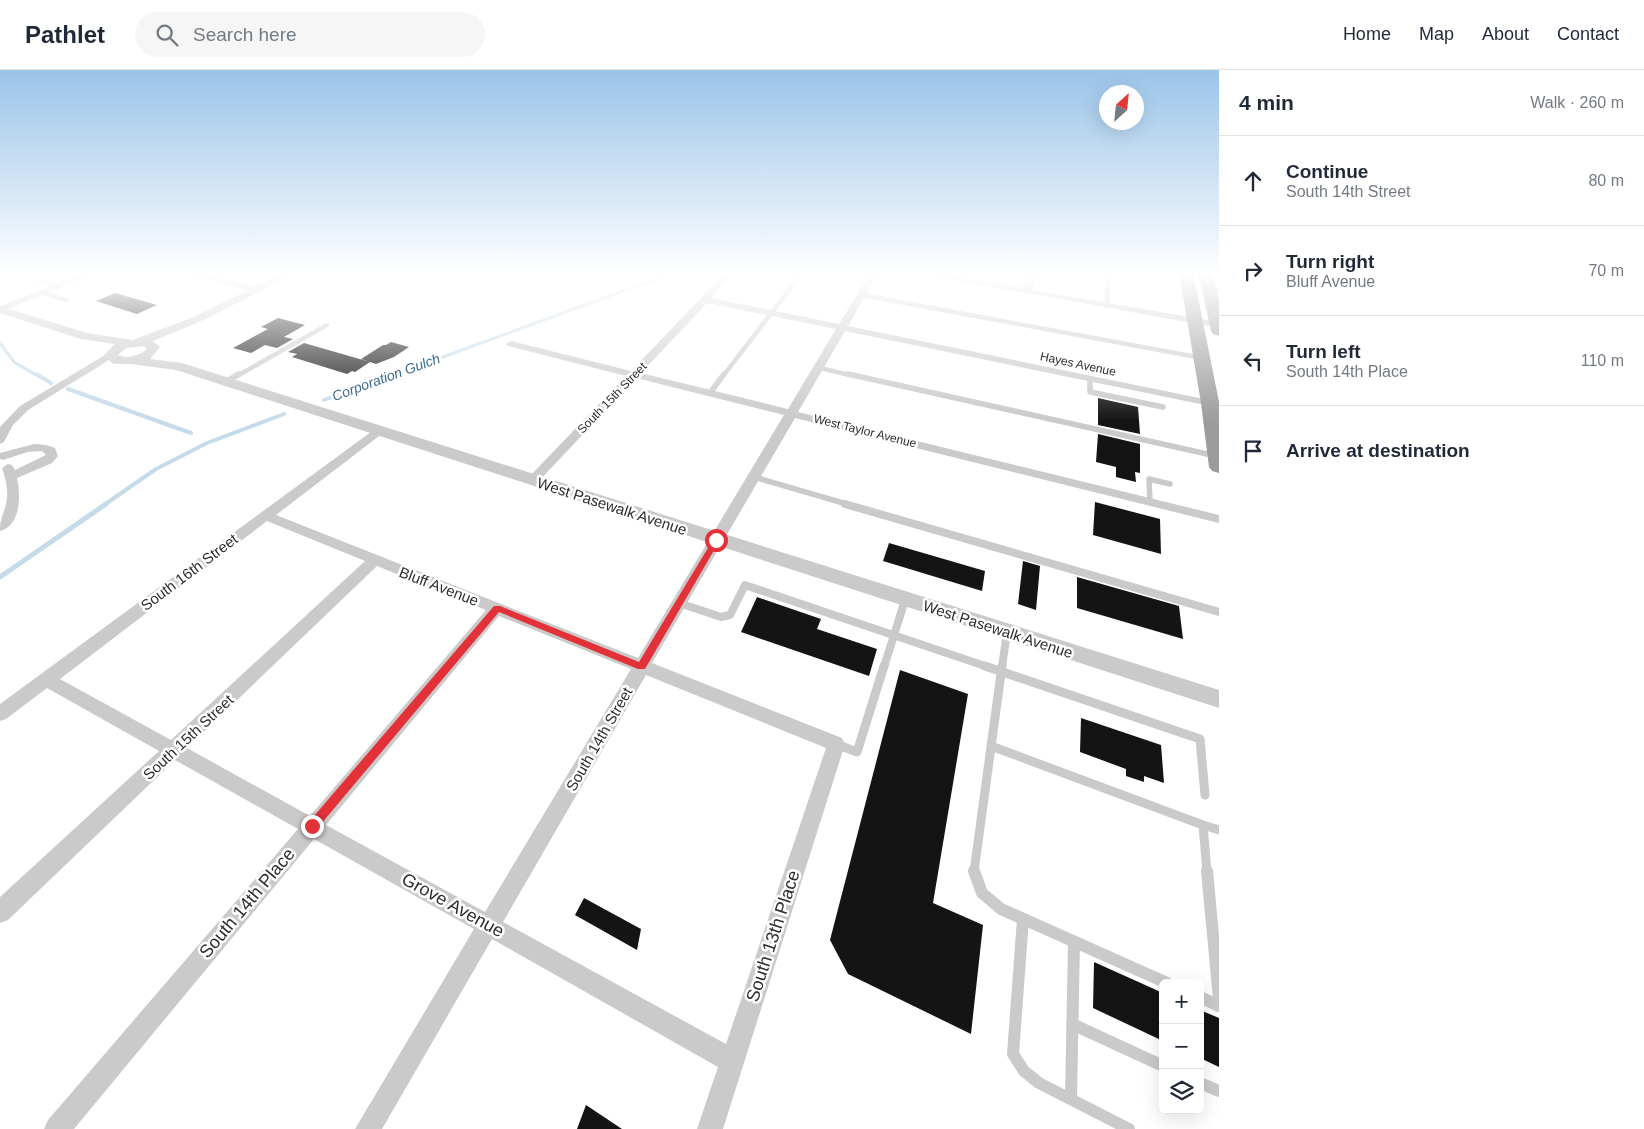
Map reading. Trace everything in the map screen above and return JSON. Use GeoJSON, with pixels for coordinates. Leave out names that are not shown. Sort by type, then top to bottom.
{"type":"FeatureCollection","features":[{"type":"Feature","properties":{"kind":"highway"},"geometry":{"type":"LineString","coordinates":[[1195,321],[1210,403],[1218,462]]}},
{"type":"Feature","properties":{"kind":"street"},"geometry":{"type":"LineString","coordinates":[[39,321],[85,336],[135,342]]}},
{"type":"Feature","properties":{"kind":"street"},"geometry":{"type":"LineString","coordinates":[[0,440],[4,427],[12,418],[40,396],[110,353],[191,321]]}},
{"type":"Feature","properties":{"kind":"street"},"geometry":{"type":"LineString","coordinates":[[59,386],[148,354],[193,321]]}},
{"type":"Feature","properties":{"kind":"street","name":"South 15th Street"},"geometry":{"type":"LineString","coordinates":[[533,480],[685,321]]}},
{"type":"Feature","properties":{"kind":"street","name":"Hayes Avenue"},"geometry":{"type":"LineString","coordinates":[[810,321],[1210,403]]}},
{"type":"Feature","properties":{"kind":"street","name":"South 14th Street"},"geometry":{"type":"LineString","coordinates":[[368,1129],[847,321]]}},
{"type":"Feature","properties":{"kind":"street"},"geometry":{"type":"LineString","coordinates":[[1197,321],[1218,327]]}},
{"type":"Feature","properties":{"kind":"street"},"geometry":{"type":"LineString","coordinates":[[85,336],[110,353]]}},
{"type":"Feature","properties":{"kind":"street","name":"West Pasewalk Avenue"},"geometry":{"type":"LineString","coordinates":[[135,342],[150,343],[154,349],[178,366]]}},
{"type":"Feature","properties":{"kind":"street","name":"West Taylor Avenue"},"geometry":{"type":"LineString","coordinates":[[511,344],[1219,519]]}},
{"type":"Feature","properties":{"kind":"street","name":"West Pasewalk Avenue"},"geometry":{"type":"LineString","coordinates":[[110,353],[116,360],[178,366],[227,381],[716,540],[1219,699]]}},
{"type":"Feature","properties":{"kind":"street","name":"South 16th Street"},"geometry":{"type":"LineString","coordinates":[[0,714],[379,431]]}},
{"type":"Feature","properties":{"kind":"street"},"geometry":{"type":"LineString","coordinates":[[0,527],[11,510],[15,494],[11,476],[1,452],[39,447],[47,448],[51,451],[52,456],[48,460],[11,476]]}},
{"type":"Feature","properties":{"kind":"street","name":"Bluff Avenue"},"geometry":{"type":"LineString","coordinates":[[264,515],[836,744]]}},
{"type":"Feature","properties":{"kind":"street","name":"South 15th Street"},"geometry":{"type":"LineString","coordinates":[[0,912],[374,560]]}},
{"type":"Feature","properties":{"kind":"street","name":"South 14th Place"},"geometry":{"type":"LineString","coordinates":[[57,1129],[497,608]]}},
{"type":"Feature","properties":{"kind":"street","name":"Grove Avenue"},"geometry":{"type":"LineString","coordinates":[[46,679],[732,1061]]}},
{"type":"Feature","properties":{"kind":"street","name":"South 13th Place"},"geometry":{"type":"LineString","coordinates":[[710,1129],[836,744]]}},
{"type":"Feature","properties":{"kind":"lane"},"geometry":{"type":"LineString","coordinates":[[710,393],[766,321]]}},
{"type":"Feature","properties":{"kind":"lane"},"geometry":{"type":"LineString","coordinates":[[1008,321],[1202,358]]}},
{"type":"Feature","properties":{"kind":"lane"},"geometry":{"type":"LineString","coordinates":[[227,381],[327,325]]}},
{"type":"Feature","properties":{"kind":"lane"},"geometry":{"type":"LineString","coordinates":[[820,368],[1218,462]]}},
{"type":"Feature","properties":{"kind":"lane"},"geometry":{"type":"LineString","coordinates":[[1090,379],[1090,392],[1163,407]]}},
{"type":"Feature","properties":{"kind":"lane"},"geometry":{"type":"LineString","coordinates":[[1150,391],[1152,405]]}},
{"type":"Feature","properties":{"kind":"lane"},"geometry":{"type":"LineString","coordinates":[[754,477],[1219,612]]}},
{"type":"Feature","properties":{"kind":"lane"},"geometry":{"type":"LineString","coordinates":[[1150,502],[1149,479],[1170,484]]}},
{"type":"Feature","properties":{"kind":"lane"},"geometry":{"type":"LineString","coordinates":[[679,603],[721,617],[730,615],[745,585],[1200,739],[1205,794]]}},
{"type":"Feature","properties":{"kind":"lane"},"geometry":{"type":"LineString","coordinates":[[836,744],[857,752],[905,600]]}},
{"type":"Feature","properties":{"kind":"lane"},"geometry":{"type":"LineString","coordinates":[[1007,632],[974,872],[982,893],[1001,909],[1159,979]]}},
{"type":"Feature","properties":{"kind":"lane"},"geometry":{"type":"LineString","coordinates":[[991,746],[1219,830]]}},
{"type":"Feature","properties":{"kind":"lane"},"geometry":{"type":"LineString","coordinates":[[1203,824],[1219,999]]}},
{"type":"Feature","properties":{"kind":"lane"},"geometry":{"type":"LineString","coordinates":[[1023,919],[1013,1054],[1024,1071],[1039,1083],[1128,1129]]}},
{"type":"Feature","properties":{"kind":"lane"},"geometry":{"type":"LineString","coordinates":[[1071,1100],[1074,942]]}},
{"type":"Feature","properties":{"kind":"lane"},"geometry":{"type":"LineString","coordinates":[[1204,999],[1219,1006]]}},
{"type":"Feature","properties":{"kind":"lane"},"geometry":{"type":"LineString","coordinates":[[1072,1024],[1159,1064]]}},
{"type":"Feature","properties":{"kind":"lane"},"geometry":{"type":"LineString","coordinates":[[1204,1085],[1219,1091]]}},
{"type":"Feature","properties":{"kind":"building"},"geometry":{"type":"Polygon","coordinates":[[[272,321],[291,321],[305,325],[284,337],[293,339],[277,348],[265,345],[251,353],[233,348],[268,329],[261,327],[272,321]]]}},
{"type":"Feature","properties":{"kind":"building"},"geometry":{"type":"Polygon","coordinates":[[[391,342],[409,347],[394,357],[376,364],[361,359],[383,345],[391,342]]]}},
{"type":"Feature","properties":{"kind":"building"},"geometry":{"type":"Polygon","coordinates":[[[304,343],[370,362],[355,372],[352,371],[347,374],[292,357],[297,354],[288,352],[304,343]]]}},
{"type":"Feature","properties":{"kind":"building"},"geometry":{"type":"Polygon","coordinates":[[[1098,398],[1138,407],[1140,434],[1098,425],[1098,398]]]}},
{"type":"Feature","properties":{"kind":"building"},"geometry":{"type":"Polygon","coordinates":[[[1098,434],[1140,444],[1140,473],[1135,472],[1136,482],[1116,477],[1116,467],[1096,462],[1098,434]]]}},
{"type":"Feature","properties":{"kind":"building"},"geometry":{"type":"Polygon","coordinates":[[[1095,502],[1160,519],[1161,554],[1093,535],[1095,502]]]}},
{"type":"Feature","properties":{"kind":"building"},"geometry":{"type":"Polygon","coordinates":[[[889,543],[985,571],[982,591],[883,561],[889,543]]]}},
{"type":"Feature","properties":{"kind":"building"},"geometry":{"type":"Polygon","coordinates":[[[1023,561],[1040,566],[1036,610],[1018,604],[1023,561]]]}},
{"type":"Feature","properties":{"kind":"building"},"geometry":{"type":"Polygon","coordinates":[[[1077,577],[1179,606],[1183,639],[1077,608],[1077,577]]]}},
{"type":"Feature","properties":{"kind":"building"},"geometry":{"type":"Polygon","coordinates":[[[757,597],[821,619],[817,629],[877,649],[869,676],[741,632],[757,597]]]}},
{"type":"Feature","properties":{"kind":"building"},"geometry":{"type":"Polygon","coordinates":[[[900,670],[968,694],[933,903],[983,925],[971,1034],[848,974],[830,940],[900,670]]]}},
{"type":"Feature","properties":{"kind":"building"},"geometry":{"type":"Polygon","coordinates":[[[1081,718],[1161,745],[1164,783],[1144,776],[1144,782],[1126,776],[1126,769],[1080,752],[1081,718]]]}},
{"type":"Feature","properties":{"kind":"building"},"geometry":{"type":"Polygon","coordinates":[[[584,898],[641,929],[637,950],[575,915],[584,898]]]}},
{"type":"Feature","properties":{"kind":"building"},"geometry":{"type":"Polygon","coordinates":[[[1094,962],[1159,991],[1159,1039],[1093,1008],[1094,962]]]}},
{"type":"Feature","properties":{"kind":"building"},"geometry":{"type":"Polygon","coordinates":[[[1204,1012],[1219,1018],[1219,1067],[1204,1060],[1204,1012]]]}},
{"type":"Feature","properties":{"kind":"building"},"geometry":{"type":"Polygon","coordinates":[[[586,1105],[622,1129],[577,1129],[586,1105]]]}},
{"type":"Feature","properties":{"kind":"waterway","name":"Corporation Gulch"},"geometry":{"type":"LineString","coordinates":[[391,376],[540,321]]}},
{"type":"Feature","properties":{"kind":"waterway"},"geometry":{"type":"LineString","coordinates":[[0,343],[14,362],[38,376]]}},
{"type":"Feature","properties":{"kind":"waterway"},"geometry":{"type":"LineString","coordinates":[[36,374],[51,383]]}},
{"type":"Feature","properties":{"kind":"waterway","name":"Corporation Gulch"},"geometry":{"type":"LineString","coordinates":[[324,400],[394,374]]}},
{"type":"Feature","properties":{"kind":"waterway"},"geometry":{"type":"LineString","coordinates":[[68,389],[191,433]]}},
{"type":"Feature","properties":{"kind":"waterway","name":"Corporation Gulch"},"geometry":{"type":"LineString","coordinates":[[104,505],[156,469],[207,443],[284,414]]}},
{"type":"Feature","properties":{"kind":"waterway","name":"Corporation Gulch"},"geometry":{"type":"LineString","coordinates":[[0,577],[106,504]]}},
{"type":"Feature","properties":{"kind":"route"},"geometry":{"type":"LineString","coordinates":[[312,826],[497,608],[641,666],[716,540]]}}]}
